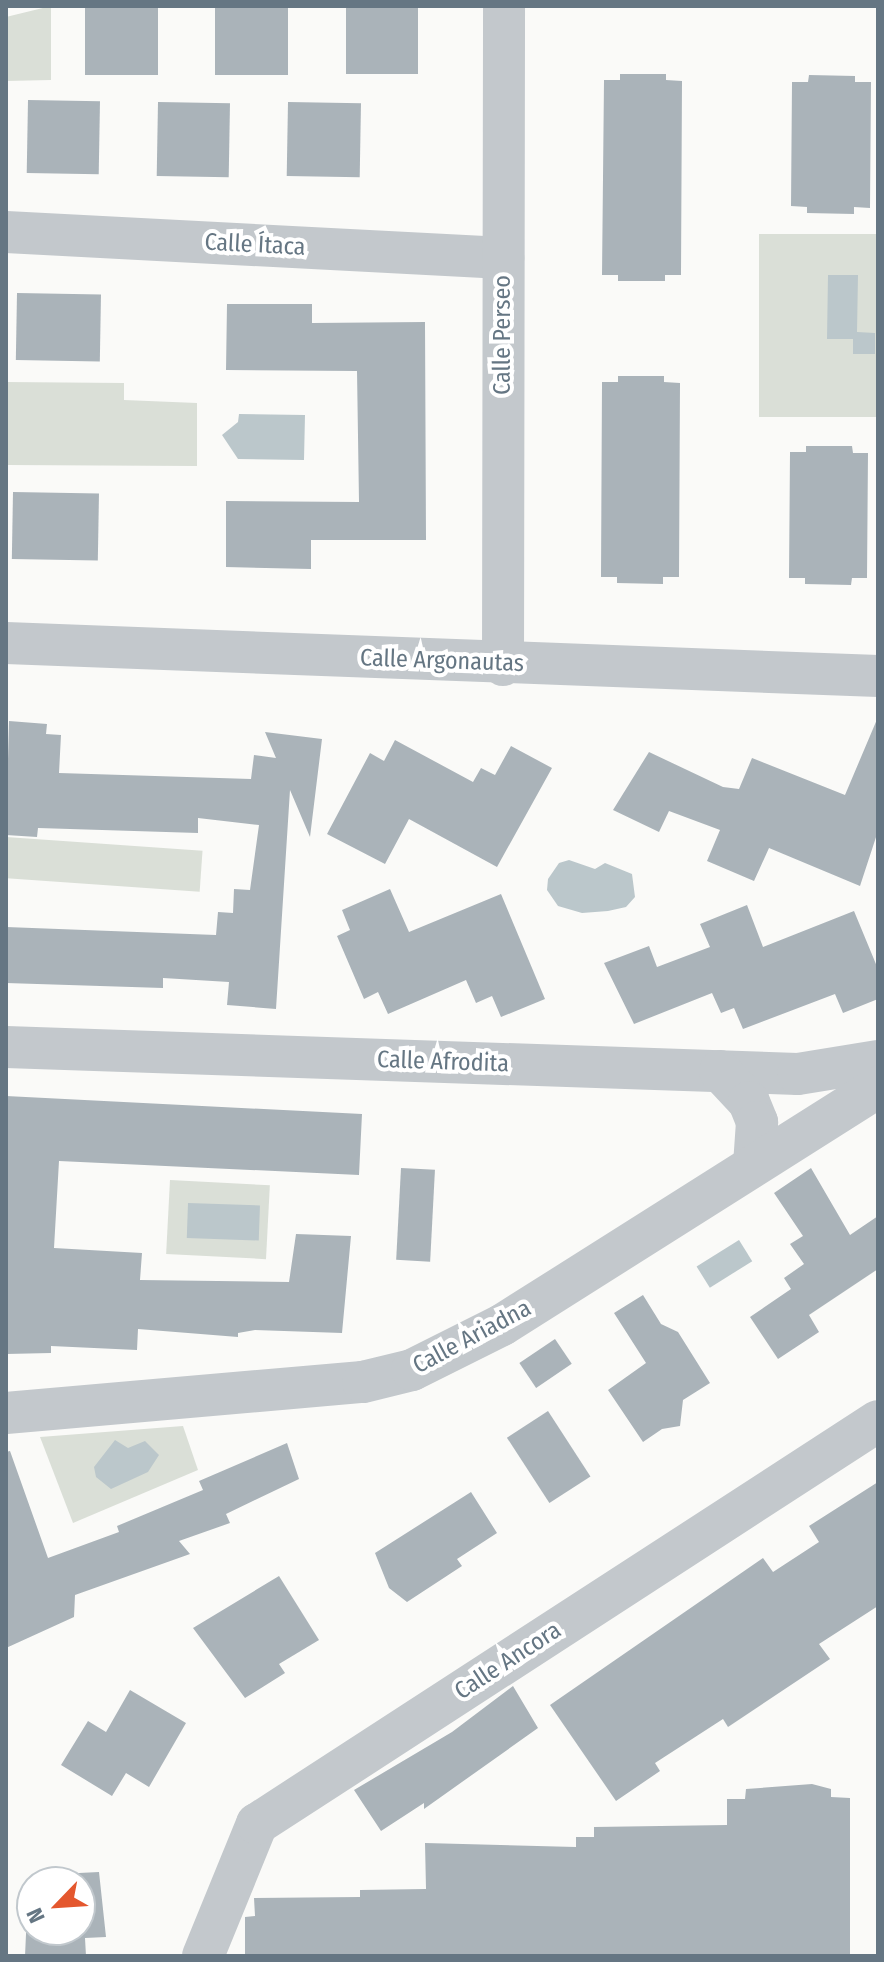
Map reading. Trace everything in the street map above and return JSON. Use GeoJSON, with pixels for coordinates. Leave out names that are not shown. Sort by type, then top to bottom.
{"type":"FeatureCollection","features":[{"type":"Feature","properties":{"kind":"street","name":"Calle Perseo"},"geometry":{"type":"LineString","coordinates":[[503,665],[504,6]]}},
{"type":"Feature","properties":{"kind":"street","name":"Calle Ítaca"},"geometry":{"type":"LineString","coordinates":[[6,232],[503,258]]}},
{"type":"Feature","properties":{"kind":"street","name":"Calle Argonautas"},"geometry":{"type":"LineString","coordinates":[[6,643],[503,665],[878,676]]}},
{"type":"Feature","properties":{"kind":"street","name":"Calle Afrodita"},"geometry":{"type":"LineString","coordinates":[[6,1047],[798,1074],[878,1061]]}},
{"type":"Feature","properties":{"kind":"street"},"geometry":{"type":"LineString","coordinates":[[720,1071],[749,1102],[757,1122],[754,1165]]}},
{"type":"Feature","properties":{"kind":"street","name":"Calle Ariadna"},"geometry":{"type":"LineString","coordinates":[[6,1413],[363,1382],[412,1370],[502,1325],[878,1087]]}},
{"type":"Feature","properties":{"kind":"street","name":"Calle Ancora"},"geometry":{"type":"LineString","coordinates":[[203,1956],[257,1824],[878,1421]]}},
{"type":"Feature","properties":{"kind":"shaded area"},"geometry":{"type":"Polygon","coordinates":[[[51,6],[51,80],[6,81],[6,17],[51,6]]]}},
{"type":"Feature","properties":{"kind":"shaded area"},"geometry":{"type":"Polygon","coordinates":[[[759,234],[878,234],[878,417],[759,417],[759,234]]]}},
{"type":"Feature","properties":{"kind":"shaded area"},"geometry":{"type":"Polygon","coordinates":[[[828,275],[858,275],[857,332],[875,333],[875,354],[853,354],[853,339],[827,339],[828,275]]]}},
{"type":"Feature","properties":{"kind":"shaded area"},"geometry":{"type":"Polygon","coordinates":[[[6,382],[124,383],[124,400],[197,403],[197,466],[6,465],[6,382]]]}},
{"type":"Feature","properties":{"kind":"shaded area"},"geometry":{"type":"Polygon","coordinates":[[[239,414],[305,415],[304,460],[238,459],[222,435],[238,422],[239,414]]]}},
{"type":"Feature","properties":{"kind":"shaded area"},"geometry":{"type":"Polygon","coordinates":[[[6,837],[203,851],[200,892],[6,878],[6,837]]]}},
{"type":"Feature","properties":{"kind":"shaded area"},"geometry":{"type":"Polygon","coordinates":[[[569,860],[595,869],[605,863],[632,874],[635,897],[626,907],[608,911],[582,913],[558,906],[547,890],[548,879],[559,863],[569,860]]]}},
{"type":"Feature","properties":{"kind":"shaded area"},"geometry":{"type":"Polygon","coordinates":[[[170,1180],[270,1185],[266,1259],[166,1254],[170,1180]]]}},
{"type":"Feature","properties":{"kind":"shaded area"},"geometry":{"type":"Polygon","coordinates":[[[188,1203],[260,1206],[259,1240],[187,1238],[188,1203]]]}},
{"type":"Feature","properties":{"kind":"shaded area"},"geometry":{"type":"Polygon","coordinates":[[[739,1240],[752,1261],[710,1288],[697,1266],[739,1240]]]}},
{"type":"Feature","properties":{"kind":"shaded area"},"geometry":{"type":"Polygon","coordinates":[[[183,1426],[198,1470],[73,1523],[40,1437],[183,1426]]]}},
{"type":"Feature","properties":{"kind":"shaded area"},"geometry":{"type":"Polygon","coordinates":[[[115,1440],[128,1448],[145,1441],[159,1455],[148,1472],[111,1489],[96,1477],[94,1467],[115,1440]]]}},
{"type":"Feature","properties":{"kind":"building"},"geometry":{"type":"Polygon","coordinates":[[[85,6],[158,6],[158,75],[85,75],[85,6]]]}},
{"type":"Feature","properties":{"kind":"building"},"geometry":{"type":"Polygon","coordinates":[[[215,6],[288,6],[288,75],[215,75],[215,6]]]}},
{"type":"Feature","properties":{"kind":"building"},"geometry":{"type":"Polygon","coordinates":[[[346,6],[418,6],[418,74],[346,74],[346,6]]]}},
{"type":"Feature","properties":{"kind":"building"},"geometry":{"type":"Polygon","coordinates":[[[620,74],[666,74],[666,80],[682,81],[681,275],[665,275],[665,281],[618,281],[618,275],[602,275],[604,80],[620,80],[620,74]]]}},
{"type":"Feature","properties":{"kind":"building"},"geometry":{"type":"Polygon","coordinates":[[[809,75],[855,76],[855,82],[871,82],[870,208],[854,207],[854,214],[807,213],[807,207],[791,206],[792,82],[808,82],[809,75]]]}},
{"type":"Feature","properties":{"kind":"building"},"geometry":{"type":"Polygon","coordinates":[[[28,100],[100,101],[99,174],[27,173],[28,100]]]}},
{"type":"Feature","properties":{"kind":"building"},"geometry":{"type":"Polygon","coordinates":[[[158,102],[230,103],[229,177],[157,176],[158,102]]]}},
{"type":"Feature","properties":{"kind":"building"},"geometry":{"type":"Polygon","coordinates":[[[288,102],[361,103],[360,177],[287,176],[288,102]]]}},
{"type":"Feature","properties":{"kind":"building"},"geometry":{"type":"Polygon","coordinates":[[[17,293],[101,294],[100,361],[16,360],[17,293]]]}},
{"type":"Feature","properties":{"kind":"building"},"geometry":{"type":"Polygon","coordinates":[[[227,304],[312,304],[312,323],[425,322],[426,540],[311,540],[311,569],[226,567],[226,501],[359,502],[357,371],[226,370],[227,304]]]}},
{"type":"Feature","properties":{"kind":"building"},"geometry":{"type":"Polygon","coordinates":[[[618,376],[664,376],[664,382],[680,383],[679,577],[663,577],[663,584],[617,583],[617,577],[601,577],[602,382],[618,382],[618,376]]]}},
{"type":"Feature","properties":{"kind":"building"},"geometry":{"type":"Polygon","coordinates":[[[806,446],[852,446],[853,453],[868,453],[867,578],[852,578],[851,585],[805,584],[805,578],[789,578],[790,452],[806,452],[806,446]]]}},
{"type":"Feature","properties":{"kind":"building"},"geometry":{"type":"Polygon","coordinates":[[[13,492],[99,494],[98,560],[12,559],[13,492]]]}},
{"type":"Feature","properties":{"kind":"building"},"geometry":{"type":"Polygon","coordinates":[[[878,717],[878,831],[860,886],[769,848],[754,881],[707,861],[720,830],[669,811],[659,832],[613,810],[649,752],[723,787],[739,789],[752,758],[845,795],[878,717]]]}},
{"type":"Feature","properties":{"kind":"building"},"geometry":{"type":"Polygon","coordinates":[[[9,721],[47,724],[46,734],[61,735],[59,773],[251,779],[254,755],[276,758],[265,732],[322,739],[310,837],[290,790],[276,1009],[227,1005],[229,982],[163,978],[163,988],[6,983],[6,927],[216,935],[218,912],[233,913],[234,889],[250,890],[259,825],[198,818],[198,833],[38,828],[37,837],[6,835],[9,721]]]}},
{"type":"Feature","properties":{"kind":"building"},"geometry":{"type":"Polygon","coordinates":[[[395,740],[473,782],[481,768],[495,775],[511,746],[552,768],[497,867],[409,819],[385,864],[327,834],[370,753],[384,761],[395,740]]]}},
{"type":"Feature","properties":{"kind":"building"},"geometry":{"type":"Polygon","coordinates":[[[390,889],[409,932],[501,894],[545,999],[501,1017],[492,996],[476,1003],[466,980],[388,1014],[378,992],[364,999],[337,936],[350,930],[342,910],[390,889]]]}},
{"type":"Feature","properties":{"kind":"building"},"geometry":{"type":"Polygon","coordinates":[[[747,905],[763,947],[854,911],[878,969],[878,999],[843,1013],[835,994],[743,1029],[734,1008],[721,1013],[712,993],[634,1024],[604,963],[649,946],[657,967],[710,947],[700,924],[747,905]]]}},
{"type":"Feature","properties":{"kind":"building"},"geometry":{"type":"Polygon","coordinates":[[[6,1096],[362,1114],[359,1175],[59,1161],[54,1248],[142,1253],[140,1280],[289,1282],[296,1234],[351,1236],[342,1333],[255,1330],[238,1333],[238,1337],[138,1329],[137,1350],[51,1346],[51,1353],[6,1354],[6,1096]]]}},
{"type":"Feature","properties":{"kind":"building"},"geometry":{"type":"Polygon","coordinates":[[[401,1168],[435,1170],[430,1262],[396,1260],[401,1168]]]}},
{"type":"Feature","properties":{"kind":"building"},"geometry":{"type":"Polygon","coordinates":[[[811,1168],[850,1235],[878,1216],[878,1269],[809,1315],[819,1332],[778,1359],[750,1317],[791,1289],[784,1278],[804,1264],[790,1244],[803,1236],[774,1193],[811,1168]]]}},
{"type":"Feature","properties":{"kind":"building"},"geometry":{"type":"Polygon","coordinates":[[[643,1295],[661,1324],[678,1332],[710,1383],[683,1400],[680,1426],[662,1429],[643,1442],[608,1390],[646,1363],[614,1313],[643,1295]]]}},
{"type":"Feature","properties":{"kind":"building"},"geometry":{"type":"Polygon","coordinates":[[[555,1339],[572,1364],[536,1388],[519,1363],[555,1339]]]}},
{"type":"Feature","properties":{"kind":"building"},"geometry":{"type":"Polygon","coordinates":[[[548,1411],[590,1476],[549,1503],[507,1438],[548,1411]]]}},
{"type":"Feature","properties":{"kind":"building"},"geometry":{"type":"Polygon","coordinates":[[[287,1443],[299,1479],[226,1514],[230,1523],[179,1541],[190,1554],[75,1595],[74,1617],[6,1648],[6,1452],[10,1451],[48,1558],[119,1532],[117,1526],[203,1490],[199,1481],[287,1443]]]}},
{"type":"Feature","properties":{"kind":"building"},"geometry":{"type":"Polygon","coordinates":[[[878,1482],[878,1606],[819,1644],[830,1659],[728,1727],[723,1719],[655,1763],[660,1771],[616,1801],[550,1705],[763,1558],[773,1572],[819,1542],[809,1526],[878,1482]]]}},
{"type":"Feature","properties":{"kind":"building"},"geometry":{"type":"Polygon","coordinates":[[[471,1492],[497,1533],[457,1559],[462,1566],[407,1602],[389,1588],[375,1553],[471,1492]]]}},
{"type":"Feature","properties":{"kind":"building"},"geometry":{"type":"Polygon","coordinates":[[[279,1576],[319,1640],[279,1664],[285,1673],[245,1698],[193,1628],[279,1576]]]}},
{"type":"Feature","properties":{"kind":"building"},"geometry":{"type":"Polygon","coordinates":[[[513,1686],[538,1728],[424,1809],[424,1803],[381,1831],[354,1790],[452,1732],[513,1686]]]}},
{"type":"Feature","properties":{"kind":"building"},"geometry":{"type":"Polygon","coordinates":[[[130,1690],[186,1723],[149,1787],[126,1773],[112,1796],[61,1765],[88,1721],[106,1732],[130,1690]]]}},
{"type":"Feature","properties":{"kind":"building"},"geometry":{"type":"Polygon","coordinates":[[[812,1784],[831,1789],[831,1797],[850,1798],[850,1956],[245,1956],[245,1917],[255,1916],[254,1898],[360,1897],[360,1890],[426,1889],[425,1843],[576,1847],[576,1837],[594,1837],[594,1827],[727,1825],[727,1799],[745,1799],[746,1789],[812,1784]]]}},
{"type":"Feature","properties":{"kind":"building"},"geometry":{"type":"Polygon","coordinates":[[[96,1872],[99,1872],[106,1937],[96,1937],[96,1872]]]}},
{"type":"Feature","properties":{"kind":"building"},"geometry":{"type":"Polygon","coordinates":[[[25,1946],[85,1946],[86,1956],[25,1956],[25,1946]]]}}]}
